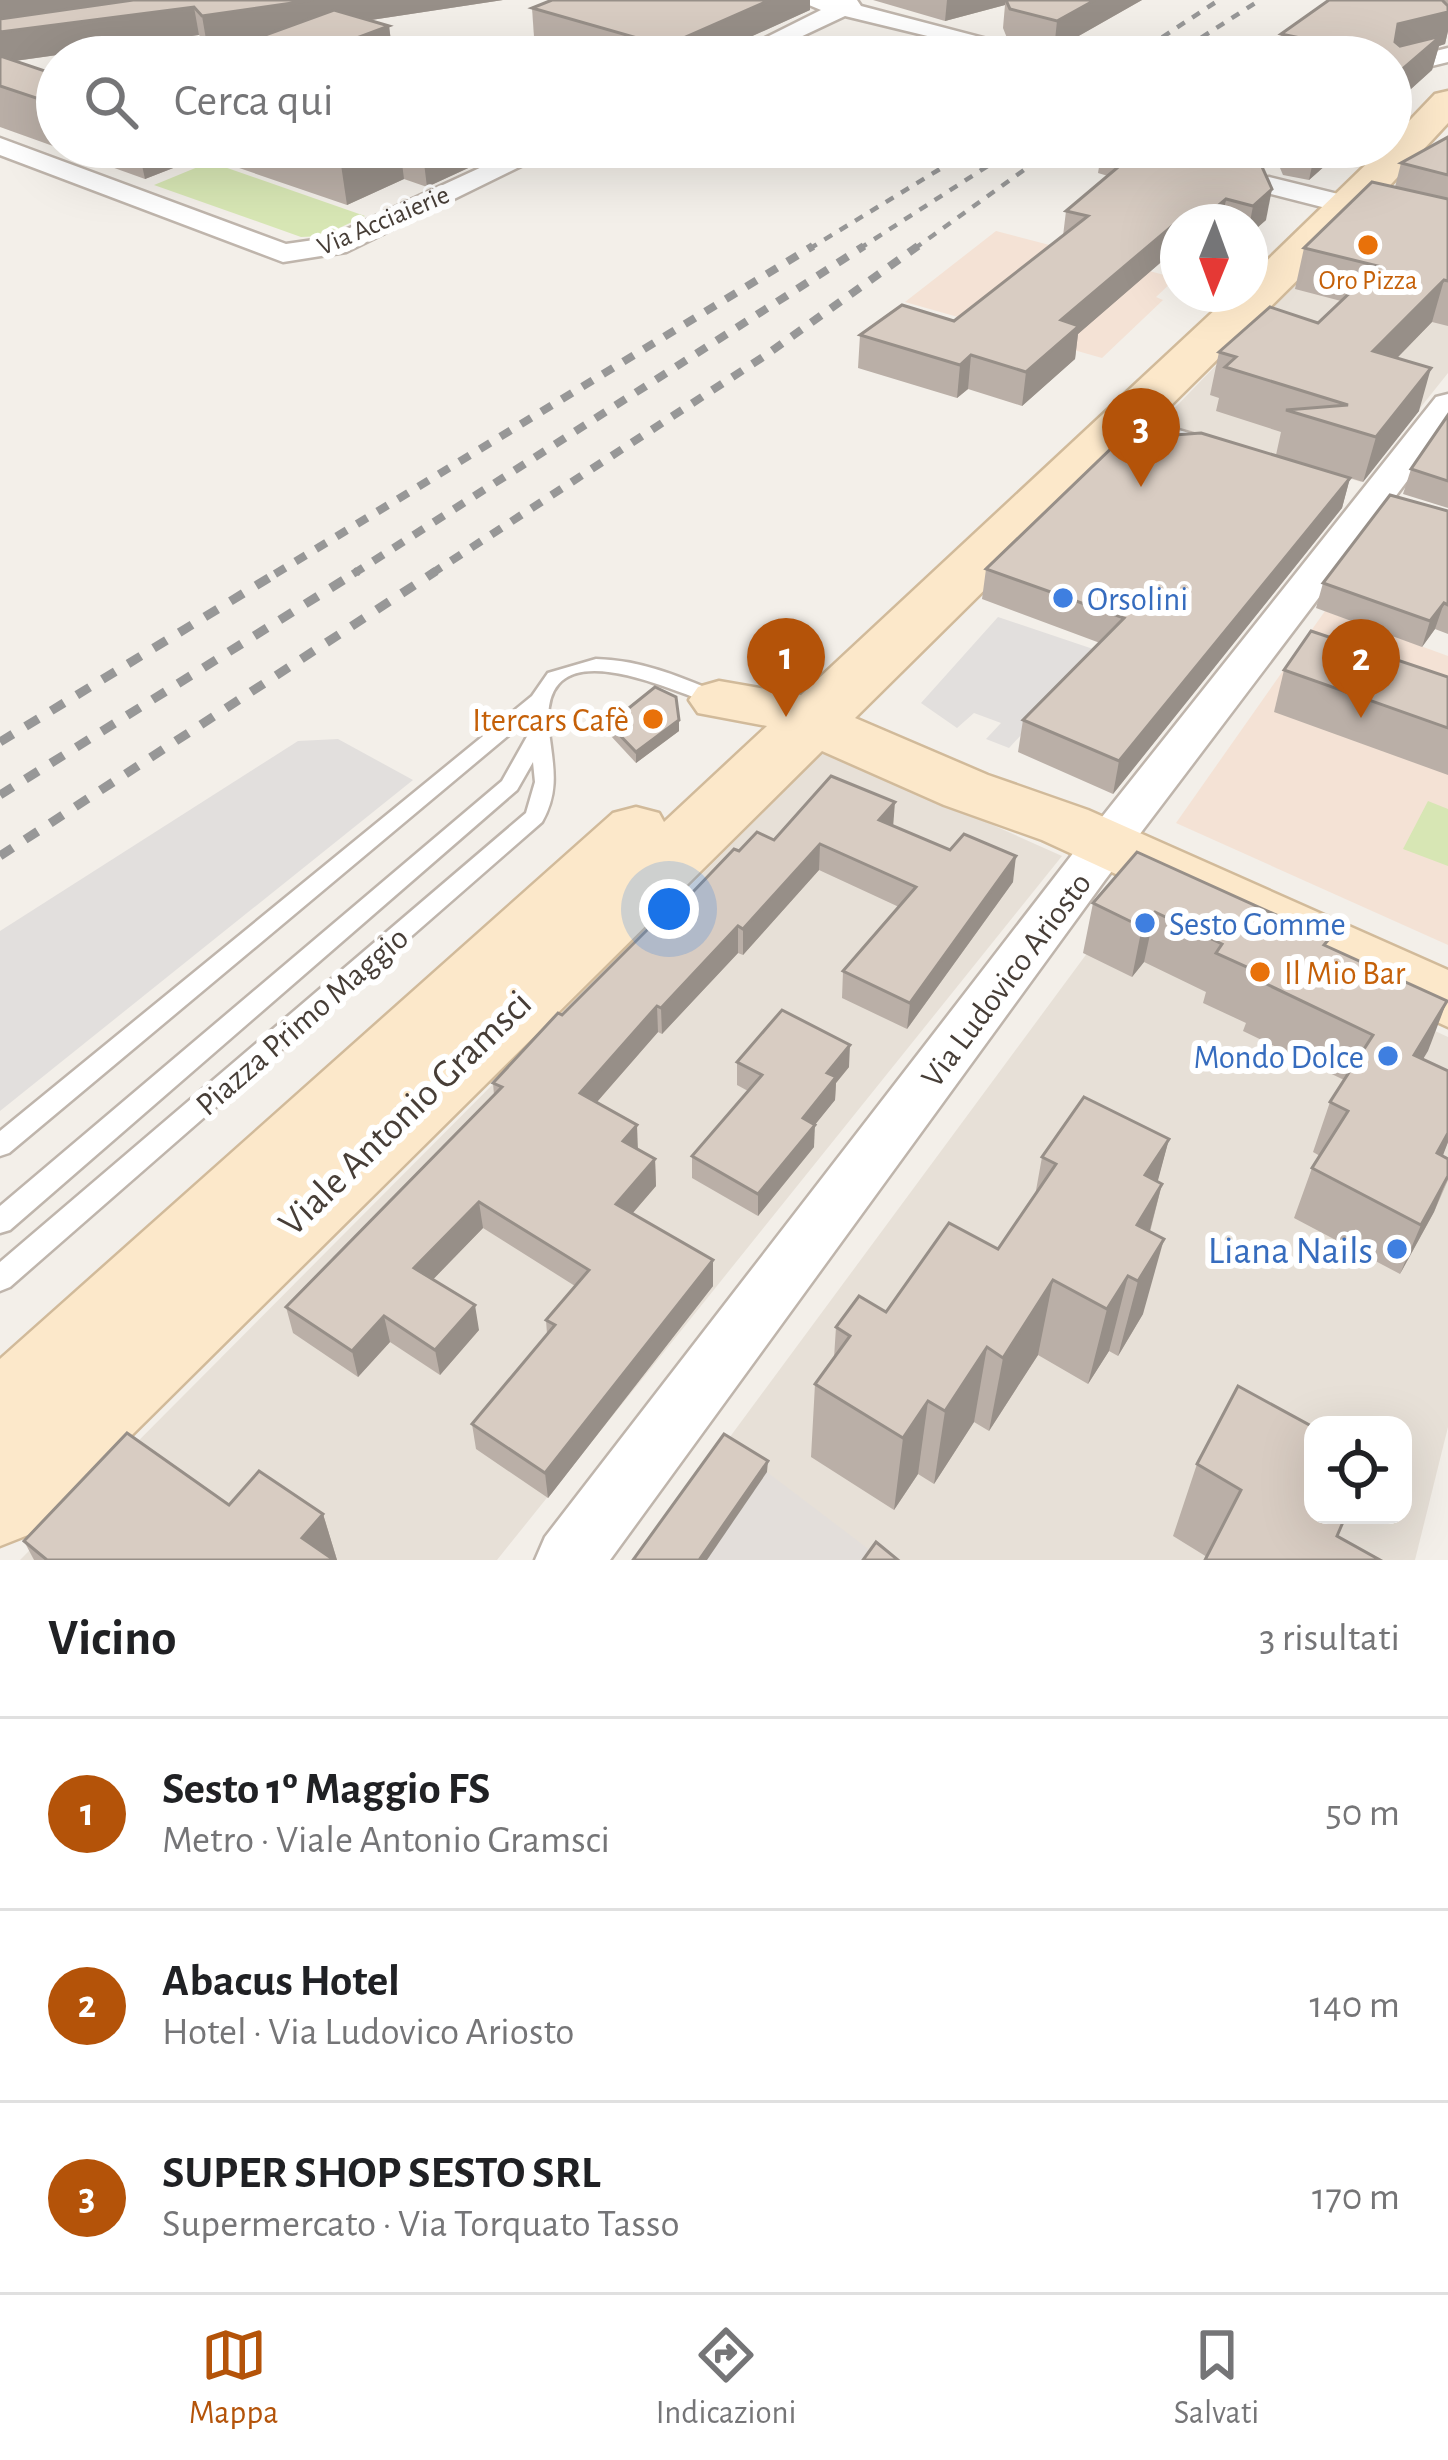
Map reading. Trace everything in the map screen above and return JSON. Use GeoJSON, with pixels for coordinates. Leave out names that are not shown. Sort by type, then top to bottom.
{"type":"FeatureCollection","features":[{"type":"Feature","properties":{"kind":"main road"},"geometry":{"type":"LineString","coordinates":[[1412,107],[1448,72]]}},
{"type":"Feature","properties":{"kind":"main road","name":"Viale Antonio Gramsci"},"geometry":{"type":"LineString","coordinates":[[1412,131],[1448,102]]}},
{"type":"Feature","properties":{"kind":"main road","name":"Viale Antonio Gramsci"},"geometry":{"type":"LineString","coordinates":[[0,1502],[777,707],[1123,424],[1352,168]]}},
{"type":"Feature","properties":{"kind":"main road","name":"Viale Antonio Gramsci"},"geometry":{"type":"LineString","coordinates":[[1268,246],[1367,168]]}},
{"type":"Feature","properties":{"kind":"main road","name":"Viale Antonio Gramsci"},"geometry":{"type":"LineString","coordinates":[[0,1416],[777,707],[1195,312]]}},
{"type":"Feature","properties":{"kind":"main road"},"geometry":{"type":"LineString","coordinates":[[777,707],[966,790],[1086,835],[1448,1000]]}},
{"type":"Feature","properties":{"kind":"street"},"geometry":{"type":"LineString","coordinates":[[808,0],[905,12],[963,36]]}},
{"type":"Feature","properties":{"kind":"street"},"geometry":{"type":"LineString","coordinates":[[784,36],[852,4],[933,25]]}},
{"type":"Feature","properties":{"kind":"street"},"geometry":{"type":"LineString","coordinates":[[905,12],[962,36]]}},
{"type":"Feature","properties":{"kind":"street"},"geometry":{"type":"LineString","coordinates":[[967,36],[990,22]]}},
{"type":"Feature","properties":{"kind":"street"},"geometry":{"type":"LineString","coordinates":[[1412,64],[1448,55]]}},
{"type":"Feature","properties":{"kind":"street"},"geometry":{"type":"LineString","coordinates":[[1412,68],[1448,72]]}},
{"type":"Feature","properties":{"kind":"street","name":"Via Acciaierie"},"geometry":{"type":"LineString","coordinates":[[0,146],[36,160]]}},
{"type":"Feature","properties":{"kind":"street","name":"Via Acciaierie"},"geometry":{"type":"LineString","coordinates":[[58,168],[283,253],[335,246],[502,168]]}},
{"type":"Feature","properties":{"kind":"street"},"geometry":{"type":"LineString","coordinates":[[1265,176],[1316,210],[1448,230]]}},
{"type":"Feature","properties":{"kind":"street","name":"Via Ludovico Ariosto"},"geometry":{"type":"LineString","coordinates":[[569,1560],[1086,835],[1448,404]]}},
{"type":"Feature","properties":{"kind":"street"},"geometry":{"type":"LineString","coordinates":[[1123,424],[1262,467]]}},
{"type":"Feature","properties":{"kind":"lane"},"geometry":{"type":"LineString","coordinates":[[0,1146],[538,701],[561,674],[605,664],[640,668],[777,707]]}},
{"type":"Feature","properties":{"kind":"lane","name":"Piazza Primo Maggio"},"geometry":{"type":"LineString","coordinates":[[0,1279],[524,829],[545,799],[538,701]]}},
{"type":"Feature","properties":{"kind":"lane","name":"Piazza Primo Maggio"},"geometry":{"type":"LineString","coordinates":[[0,1222],[510,785],[539,733]]}},
{"type":"Feature","properties":{"kind":"shaded area"},"geometry":{"type":"Polygon","coordinates":[[[1358,219],[1448,240],[1448,373],[1361,482],[1161,422],[1358,219]]]}},
{"type":"Feature","properties":{"kind":"shaded area"},"geometry":{"type":"Polygon","coordinates":[[[996,231],[1160,274],[1156,297],[1160,303],[1102,358],[905,302],[996,231]]]}},
{"type":"Feature","properties":{"kind":"shaded area"},"geometry":{"type":"Polygon","coordinates":[[[1325,611],[1448,656],[1448,945],[1176,823],[1325,611]]]}},
{"type":"Feature","properties":{"kind":"shaded area"},"geometry":{"type":"Polygon","coordinates":[[[998,617],[1099,651],[1009,748],[986,739],[1001,723],[974,713],[957,728],[921,703],[998,617]]]}},
{"type":"Feature","properties":{"kind":"shaded area"},"geometry":{"type":"Polygon","coordinates":[[[338,739],[413,780],[0,1111],[0,931],[298,741],[338,739]]]}},
{"type":"Feature","properties":{"kind":"shaded area"},"geometry":{"type":"Polygon","coordinates":[[[825,750],[1062,856],[497,1560],[20,1560],[825,750]]]}},
{"type":"Feature","properties":{"kind":"shaded area"},"geometry":{"type":"Polygon","coordinates":[[[1133,891],[1448,1037],[1448,1427],[1415,1560],[883,1560],[724,1445],[1133,891]]]}},
{"type":"Feature","properties":{"kind":"shaded area"},"geometry":{"type":"Polygon","coordinates":[[[724,1445],[767,1472],[883,1560],[642,1560],[724,1445]]]}},
{"type":"Feature","properties":{"kind":"green space"},"geometry":{"type":"Polygon","coordinates":[[[195,168],[227,168],[365,216],[322,236],[301,237],[154,185],[195,168]]]}},
{"type":"Feature","properties":{"kind":"green space"},"geometry":{"type":"Polygon","coordinates":[[[1428,801],[1448,809],[1448,866],[1403,849],[1428,801]]]}},
{"type":"Feature","properties":{"kind":"building"},"geometry":{"type":"Polygon","coordinates":[[[133,0],[313,0],[202,16],[194,7],[0,32],[0,19],[133,0]]]}},
{"type":"Feature","properties":{"kind":"building"},"geometry":{"type":"Polygon","coordinates":[[[552,0],[770,0],[688,36],[630,36],[532,8],[552,0]]]}},
{"type":"Feature","properties":{"kind":"building"},"geometry":{"type":"Polygon","coordinates":[[[1006,0],[1095,0],[1057,21],[1010,9],[1006,0]]]}},
{"type":"Feature","properties":{"kind":"building"},"geometry":{"type":"Polygon","coordinates":[[[1329,0],[1442,0],[1448,6],[1448,12],[1398,24],[1396,36],[1281,34],[1329,0]]]}},
{"type":"Feature","properties":{"kind":"building"},"geometry":{"type":"Polygon","coordinates":[[[334,10],[389,26],[362,36],[263,36],[334,10]]]}},
{"type":"Feature","properties":{"kind":"building"},"geometry":{"type":"Polygon","coordinates":[[[1441,36],[1412,61],[1412,43],[1441,36]]]}},
{"type":"Feature","properties":{"kind":"building"},"geometry":{"type":"Polygon","coordinates":[[[0,56],[36,68],[36,98],[0,86],[0,56]]]}},
{"type":"Feature","properties":{"kind":"building"},"geometry":{"type":"Polygon","coordinates":[[[1448,137],[1448,175],[1412,166],[1412,157],[1448,137]]]}},
{"type":"Feature","properties":{"kind":"building"},"geometry":{"type":"Polygon","coordinates":[[[1117,168],[1262,168],[1272,189],[1255,204],[1226,199],[1220,204],[1160,204],[1160,236],[1061,320],[1079,326],[1026,372],[971,355],[960,365],[860,335],[902,305],[954,321],[1088,216],[1066,211],[1117,168]]]}},
{"type":"Feature","properties":{"kind":"building"},"geometry":{"type":"Polygon","coordinates":[[[1372,182],[1448,199],[1448,281],[1373,351],[1431,368],[1376,437],[1286,410],[1348,405],[1225,367],[1236,357],[1219,352],[1270,307],[1318,323],[1378,266],[1304,248],[1372,182]]]}},
{"type":"Feature","properties":{"kind":"building"},"geometry":{"type":"Polygon","coordinates":[[[1448,415],[1448,481],[1411,469],[1448,415]]]}},
{"type":"Feature","properties":{"kind":"building"},"geometry":{"type":"Polygon","coordinates":[[[1201,433],[1350,478],[1119,761],[1023,720],[1124,618],[986,569],[1121,439],[1201,433]]]}},
{"type":"Feature","properties":{"kind":"building"},"geometry":{"type":"Polygon","coordinates":[[[1390,495],[1448,511],[1448,605],[1444,603],[1430,621],[1323,583],[1390,495]]]}},
{"type":"Feature","properties":{"kind":"building"},"geometry":{"type":"Polygon","coordinates":[[[1311,631],[1448,677],[1448,728],[1284,670],[1311,631]]]}},
{"type":"Feature","properties":{"kind":"building","name":"Itercars Cafè"},"geometry":{"type":"Polygon","coordinates":[[[655,687],[676,697],[679,720],[636,752],[609,724],[655,687]]]}},
{"type":"Feature","properties":{"kind":"building"},"geometry":{"type":"Polygon","coordinates":[[[831,776],[895,802],[879,820],[950,850],[964,834],[1016,856],[910,1003],[843,971],[916,887],[820,844],[743,929],[738,926],[661,1008],[657,1006],[580,1093],[637,1125],[623,1141],[655,1159],[616,1204],[713,1260],[545,1473],[472,1424],[555,1325],[546,1320],[589,1270],[479,1202],[414,1268],[475,1305],[435,1350],[384,1316],[352,1351],[286,1307],[502,1087],[493,1083],[558,1013],[562,1015],[663,914],[669,917],[734,849],[739,851],[757,832],[774,840],[831,776]]]}},
{"type":"Feature","properties":{"kind":"building"},"geometry":{"type":"Polygon","coordinates":[[[1137,852],[1329,939],[1324,945],[1447,1001],[1414,1055],[1448,1071],[1448,1133],[1437,1153],[1448,1159],[1448,1176],[1421,1225],[1312,1168],[1348,1111],[1330,1102],[1373,1035],[1258,980],[1262,974],[1216,953],[1222,944],[1155,912],[1142,927],[1093,903],[1137,852]]]}},
{"type":"Feature","properties":{"kind":"building"},"geometry":{"type":"Polygon","coordinates":[[[782,1010],[850,1045],[827,1073],[836,1077],[803,1118],[815,1125],[758,1194],[692,1156],[762,1075],[737,1062],[782,1010]]]}},
{"type":"Feature","properties":{"kind":"building"},"geometry":{"type":"Polygon","coordinates":[[[1084,1097],[1169,1139],[1145,1175],[1162,1184],[1137,1225],[1164,1239],[1138,1281],[1128,1276],[1107,1309],[1053,1280],[1003,1358],[987,1347],[945,1411],[928,1401],[903,1438],[815,1384],[850,1336],[836,1327],[859,1296],[886,1312],[949,1223],[998,1249],[1056,1164],[1042,1157],[1084,1097]]]}},
{"type":"Feature","properties":{"kind":"building"},"geometry":{"type":"Polygon","coordinates":[[[1238,1386],[1304,1422],[1304,1524],[1342,1524],[1337,1536],[1380,1560],[1205,1560],[1241,1490],[1197,1464],[1238,1386]]]}},
{"type":"Feature","properties":{"kind":"building"},"geometry":{"type":"Polygon","coordinates":[[[127,1433],[229,1505],[259,1471],[323,1514],[302,1538],[334,1560],[47,1560],[24,1541],[127,1433]]]}},
{"type":"Feature","properties":{"kind":"building"},"geometry":{"type":"Polygon","coordinates":[[[724,1434],[768,1461],[699,1560],[633,1560],[724,1434]]]}},
{"type":"Feature","properties":{"kind":"building"},"geometry":{"type":"Polygon","coordinates":[[[876,1542],[898,1560],[863,1560],[876,1542]]]}},
{"type":"Feature","properties":{"kind":"railway"},"geometry":{"type":"LineString","coordinates":[[1164,36],[1219,0]]}},
{"type":"Feature","properties":{"kind":"railway"},"geometry":{"type":"LineString","coordinates":[[1204,36],[1260,0]]}},
{"type":"Feature","properties":{"kind":"railway"},"geometry":{"type":"LineString","coordinates":[[809,249],[942,168]]}},
{"type":"Feature","properties":{"kind":"railway"},"geometry":{"type":"LineString","coordinates":[[859,249],[984,168]]}},
{"type":"Feature","properties":{"kind":"railway"},"geometry":{"type":"LineString","coordinates":[[914,249],[1027,168]]}},
{"type":"Feature","properties":{"kind":"railway"},"geometry":{"type":"LineString","coordinates":[[275,574],[813,246]]}},
{"type":"Feature","properties":{"kind":"railway"},"geometry":{"type":"LineString","coordinates":[[353,574],[864,246]]}},
{"type":"Feature","properties":{"kind":"railway"},"geometry":{"type":"LineString","coordinates":[[431,574],[763,357],[918,246]]}},
{"type":"Feature","properties":{"kind":"railway"},"geometry":{"type":"LineString","coordinates":[[0,742],[280,571]]}},
{"type":"Feature","properties":{"kind":"railway"},"geometry":{"type":"LineString","coordinates":[[0,795],[358,571]]}},
{"type":"Feature","properties":{"kind":"railway"},"geometry":{"type":"LineString","coordinates":[[0,856],[436,571]]}},
{"type":"Feature","properties":{"kind":"place","name":"Oro Pizza"},"geometry":{"type":"Point","coordinates":[1368,245]}},
{"type":"Feature","properties":{"kind":"place","name":"SUPER SHOP SESTO SRL"},"geometry":{"type":"Point","coordinates":[1141,487]}},
{"type":"Feature","properties":{"kind":"place","name":"Orsolini"},"geometry":{"type":"Point","coordinates":[1063,598]}},
{"type":"Feature","properties":{"kind":"place","name":"Sesto 1º Maggio FS"},"geometry":{"type":"Point","coordinates":[786,717]}},
{"type":"Feature","properties":{"kind":"place","name":"Abacus Hotel"},"geometry":{"type":"Point","coordinates":[1361,718]}},
{"type":"Feature","properties":{"kind":"place","name":"Itercars Cafè"},"geometry":{"type":"Point","coordinates":[653,719]}},
{"type":"Feature","properties":{"kind":"place","name":"Sesto Gomme"},"geometry":{"type":"Point","coordinates":[1145,923]}},
{"type":"Feature","properties":{"kind":"place","name":"Il Mio Bar"},"geometry":{"type":"Point","coordinates":[1260,972]}},
{"type":"Feature","properties":{"kind":"place","name":"Mondo Dolce"},"geometry":{"type":"Point","coordinates":[1388,1056]}},
{"type":"Feature","properties":{"kind":"place","name":"Liana Nails"},"geometry":{"type":"Point","coordinates":[1397,1249]}}]}
